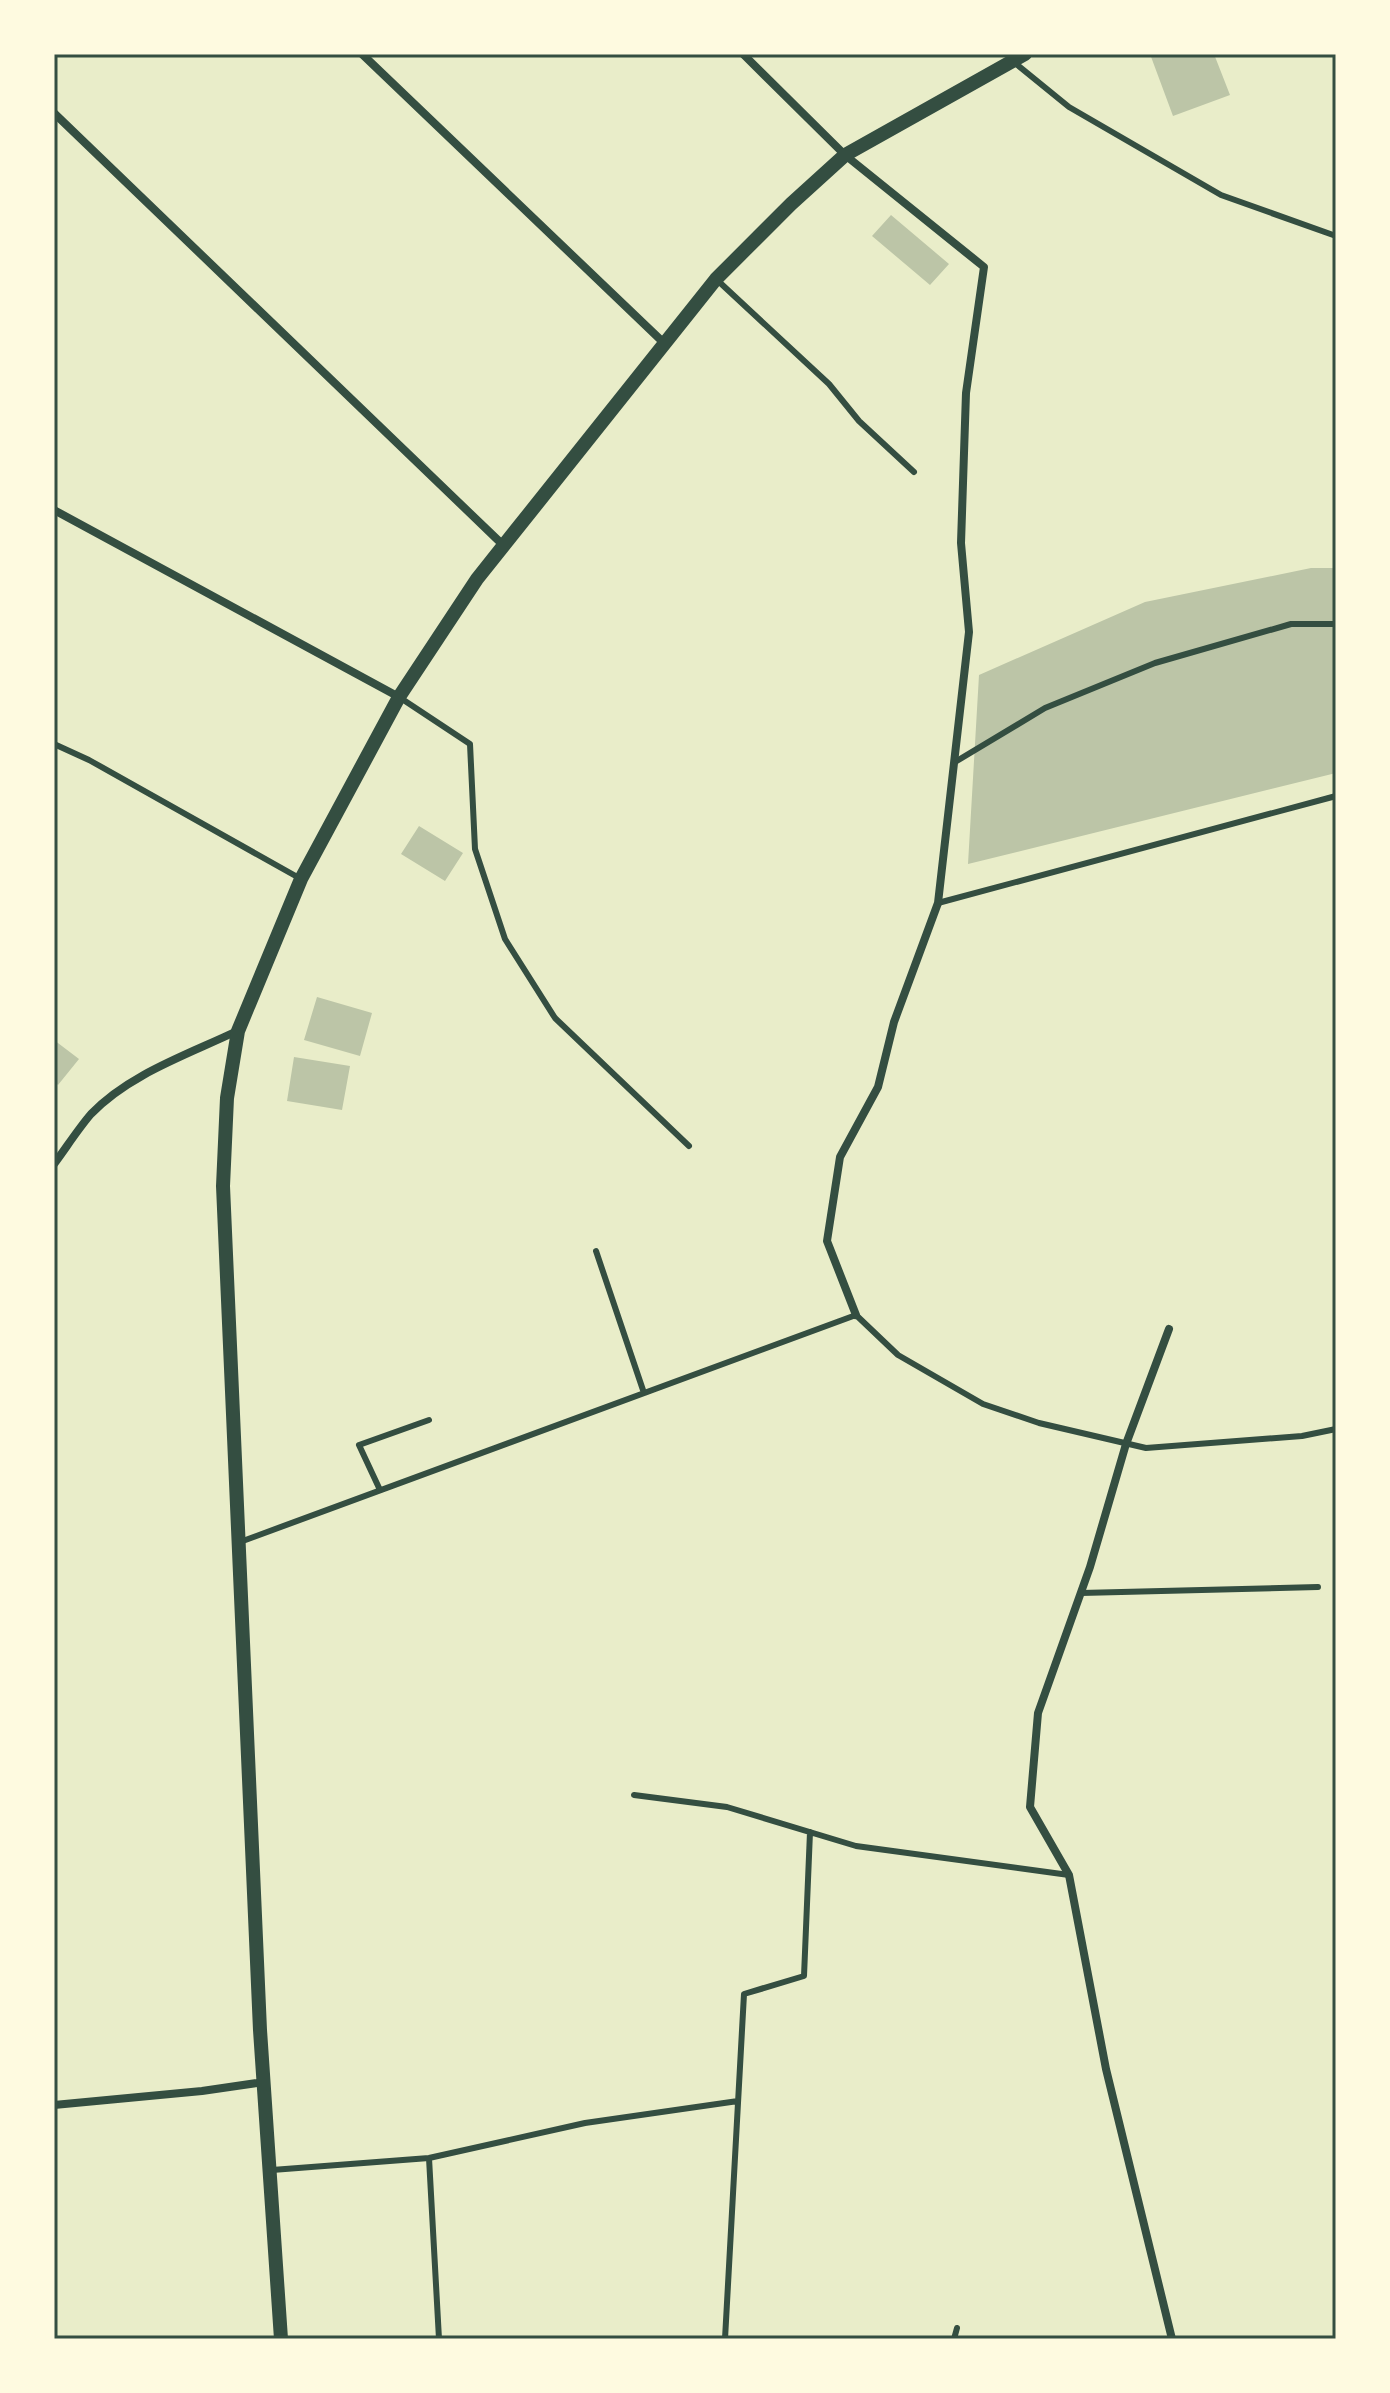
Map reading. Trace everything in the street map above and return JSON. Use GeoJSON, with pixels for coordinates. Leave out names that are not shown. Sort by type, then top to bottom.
{"type":"FeatureCollection","features":[{"type":"Feature","properties":{"kind":"street"},"geometry":{"type":"LineString","coordinates":[[362,54],[666,345]]}},
{"type":"Feature","properties":{"kind":"street"},"geometry":{"type":"LineString","coordinates":[[743,54],[845,155],[984,267],[966,393],[961,543],[969,632],[938,903],[894,1022],[878,1087],[840,1157],[827,1241],[856,1315]]}},
{"type":"Feature","properties":{"kind":"street"},"geometry":{"type":"LineString","coordinates":[[281,2339],[272,2170],[260,2030],[223,1186],[227,1098],[238,1031],[301,879],[399,697],[502,544],[666,345],[716,279],[791,204],[845,155],[1014,56]]}},
{"type":"Feature","properties":{"kind":"street"},"geometry":{"type":"LineString","coordinates":[[54,113],[502,544]]}},
{"type":"Feature","properties":{"kind":"street"},"geometry":{"type":"LineString","coordinates":[[54,510],[399,697]]}},
{"type":"Feature","properties":{"kind":"street"},"geometry":{"type":"LineString","coordinates":[[54,1164],[92,1114],[123,1088],[238,1031]]}},
{"type":"Feature","properties":{"kind":"street"},"geometry":{"type":"LineString","coordinates":[[1169,1329],[1126,1444],[1081,1593],[1038,1713],[1030,1807],[1069,1875],[1106,2069],[1172,2339]]}},
{"type":"Feature","properties":{"kind":"street"},"geometry":{"type":"LineString","coordinates":[[54,2105],[265,2082]]}},
{"type":"Feature","properties":{"kind":"lane"},"geometry":{"type":"LineString","coordinates":[[1014,56],[1069,107],[1221,195],[1336,236]]}},
{"type":"Feature","properties":{"kind":"lane"},"geometry":{"type":"LineString","coordinates":[[716,279],[829,384],[859,421],[914,472]]}},
{"type":"Feature","properties":{"kind":"lane"},"geometry":{"type":"LineString","coordinates":[[955,762],[1045,708],[1155,663],[1291,624],[1336,624]]}},
{"type":"Feature","properties":{"kind":"lane"},"geometry":{"type":"LineString","coordinates":[[399,697],[470,744],[475,849],[505,939],[555,1018],[689,1146]]}},
{"type":"Feature","properties":{"kind":"lane"},"geometry":{"type":"LineString","coordinates":[[54,744],[89,760],[301,879]]}},
{"type":"Feature","properties":{"kind":"lane"},"geometry":{"type":"LineString","coordinates":[[938,903],[1336,796]]}},
{"type":"Feature","properties":{"kind":"lane"},"geometry":{"type":"LineString","coordinates":[[596,1251],[644,1393]]}},
{"type":"Feature","properties":{"kind":"lane"},"geometry":{"type":"LineString","coordinates":[[240,1542],[856,1315],[898,1355],[983,1404],[1039,1423],[1126,1444],[1146,1448],[1302,1436],[1336,1429]]}},
{"type":"Feature","properties":{"kind":"lane"},"geometry":{"type":"LineString","coordinates":[[380,1490],[359,1445],[429,1420]]}},
{"type":"Feature","properties":{"kind":"lane"},"geometry":{"type":"LineString","coordinates":[[1081,1593],[1318,1587]]}},
{"type":"Feature","properties":{"kind":"lane"},"geometry":{"type":"LineString","coordinates":[[634,1795],[727,1807],[856,1846],[1069,1875]]}},
{"type":"Feature","properties":{"kind":"lane"},"geometry":{"type":"LineString","coordinates":[[725,2339],[744,1994],[804,1976],[810,1832]]}},
{"type":"Feature","properties":{"kind":"lane"},"geometry":{"type":"LineString","coordinates":[[272,2170],[429,2158],[585,2123],[738,2101]]}},
{"type":"Feature","properties":{"kind":"lane"},"geometry":{"type":"LineString","coordinates":[[429,2158],[439,2339]]}},
{"type":"Feature","properties":{"kind":"lane"},"geometry":{"type":"LineString","coordinates":[[954,2339],[957,2328]]}},
{"type":"Feature","properties":{"kind":"building"},"geometry":{"type":"Polygon","coordinates":[[[1150,54],[1214,54],[1230,95],[1173,116],[1150,54]]]}},
{"type":"Feature","properties":{"kind":"building"},"geometry":{"type":"Polygon","coordinates":[[[891,215],[949,264],[930,285],[872,236],[891,215]]]}},
{"type":"Feature","properties":{"kind":"building"},"geometry":{"type":"Polygon","coordinates":[[[1311,568],[1336,568],[1336,773],[968,864],[979,675],[1145,602],[1311,568]]]}},
{"type":"Feature","properties":{"kind":"building"},"geometry":{"type":"Polygon","coordinates":[[[419,826],[463,853],[445,881],[401,854],[419,826]]]}},
{"type":"Feature","properties":{"kind":"building"},"geometry":{"type":"Polygon","coordinates":[[[317,997],[372,1013],[360,1056],[304,1040],[317,997]]]}},
{"type":"Feature","properties":{"kind":"building"},"geometry":{"type":"Polygon","coordinates":[[[54,1040],[79,1059],[58,1085],[54,1081],[54,1040]]]}},
{"type":"Feature","properties":{"kind":"building"},"geometry":{"type":"Polygon","coordinates":[[[294,1057],[350,1066],[342,1110],[287,1101],[294,1057]]]}}]}
